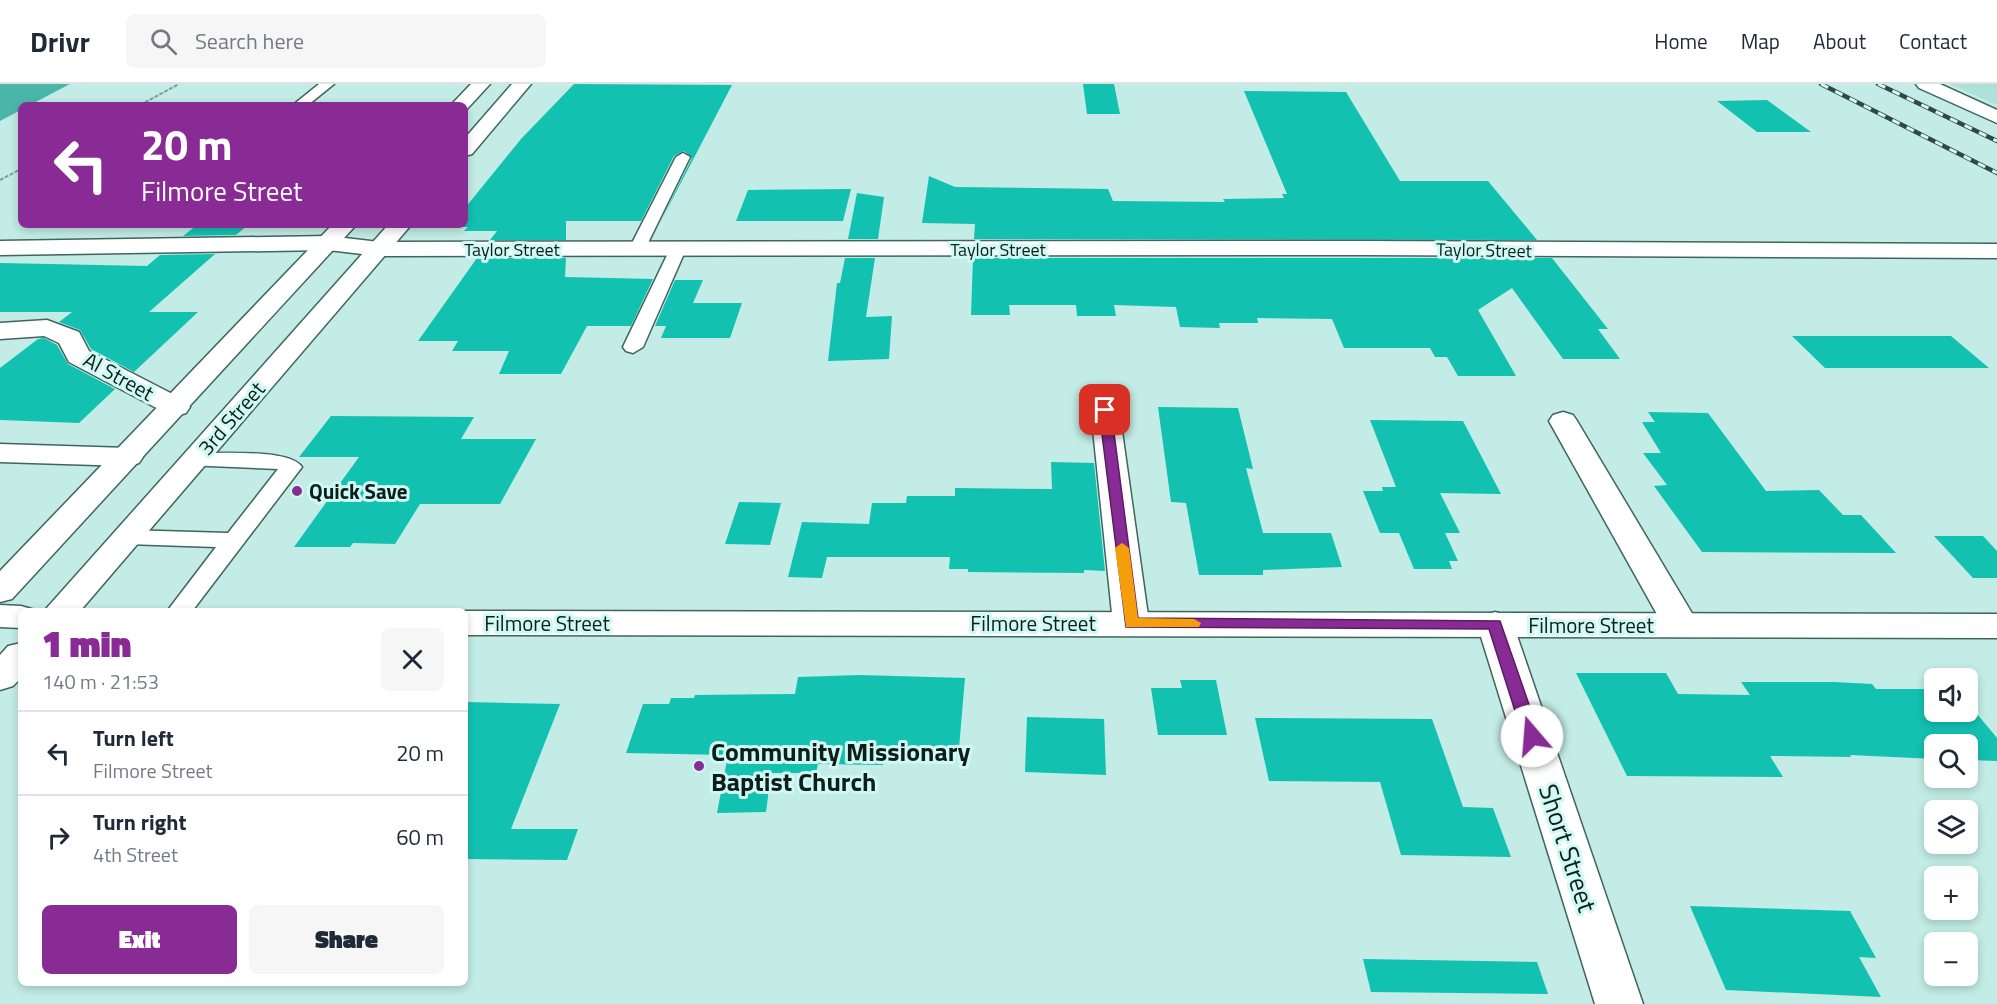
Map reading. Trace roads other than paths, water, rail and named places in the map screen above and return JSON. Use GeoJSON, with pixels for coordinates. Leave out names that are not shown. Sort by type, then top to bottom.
{"type":"FeatureCollection","features":[{"type":"Feature","properties":{"kind":"street"},"geometry":{"type":"LineString","coordinates":[[463,102],[481,84]]}},
{"type":"Feature","properties":{"kind":"street"},"geometry":{"type":"LineString","coordinates":[[468,147],[522,84]]}},
{"type":"Feature","properties":{"kind":"street"},"geometry":{"type":"LineString","coordinates":[[1926,84],[1997,117]]}},
{"type":"Feature","properties":{"kind":"street","name":"3rd Street"},"geometry":{"type":"LineString","coordinates":[[64,608],[397,228]]}},
{"type":"Feature","properties":{"kind":"street"},"geometry":{"type":"LineString","coordinates":[[0,591],[337,234]]}},
{"type":"Feature","properties":{"kind":"street","name":"Taylor Street"},"geometry":{"type":"LineString","coordinates":[[0,248],[337,234],[379,249],[1377,248],[1997,251]]}},
{"type":"Feature","properties":{"kind":"street","name":"Al Street"},"geometry":{"type":"LineString","coordinates":[[0,332],[47,328],[70,338],[78,356],[176,407]]}},
{"type":"Feature","properties":{"kind":"street"},"geometry":{"type":"LineString","coordinates":[[1105,410],[1131,623]]}},
{"type":"Feature","properties":{"kind":"street"},"geometry":{"type":"LineString","coordinates":[[1563,421],[1680,625]]}},
{"type":"Feature","properties":{"kind":"street"},"geometry":{"type":"LineString","coordinates":[[0,453],[128,457]]}},
{"type":"Feature","properties":{"kind":"street"},"geometry":{"type":"LineString","coordinates":[[0,616],[18,617]]}},
{"type":"Feature","properties":{"kind":"street","name":"Filmore Street"},"geometry":{"type":"LineString","coordinates":[[468,623],[1997,626]]}},
{"type":"Feature","properties":{"kind":"street","name":"Short Street"},"geometry":{"type":"LineString","coordinates":[[1495,624],[1619,1004]]}},
{"type":"Feature","properties":{"kind":"street"},"geometry":{"type":"LineString","coordinates":[[0,678],[18,658]]}},
{"type":"Feature","properties":{"kind":"lane"},"geometry":{"type":"LineString","coordinates":[[304,102],[327,84]]}},
{"type":"Feature","properties":{"kind":"lane"},"geometry":{"type":"LineString","coordinates":[[638,249],[683,157]]}},
{"type":"Feature","properties":{"kind":"lane"},"geometry":{"type":"LineString","coordinates":[[633,346],[678,249]]}},
{"type":"Feature","properties":{"kind":"lane"},"geometry":{"type":"LineString","coordinates":[[182,608],[291,467],[281,462],[194,460]]}},
{"type":"Feature","properties":{"kind":"lane"},"geometry":{"type":"LineString","coordinates":[[126,537],[234,540]]}},
{"type":"Feature","properties":{"kind":"railway"},"geometry":{"type":"LineString","coordinates":[[1821,84],[1997,173]]}},
{"type":"Feature","properties":{"kind":"railway"},"geometry":{"type":"LineString","coordinates":[[1878,84],[1997,141]]}},
{"type":"Feature","properties":{"kind":"place","name":"Quick Save"},"geometry":{"type":"Point","coordinates":[297,491]}},
{"type":"Feature","properties":{"kind":"place","name":"Community Missionary Baptist Church"},"geometry":{"type":"Point","coordinates":[699,766]}}]}
